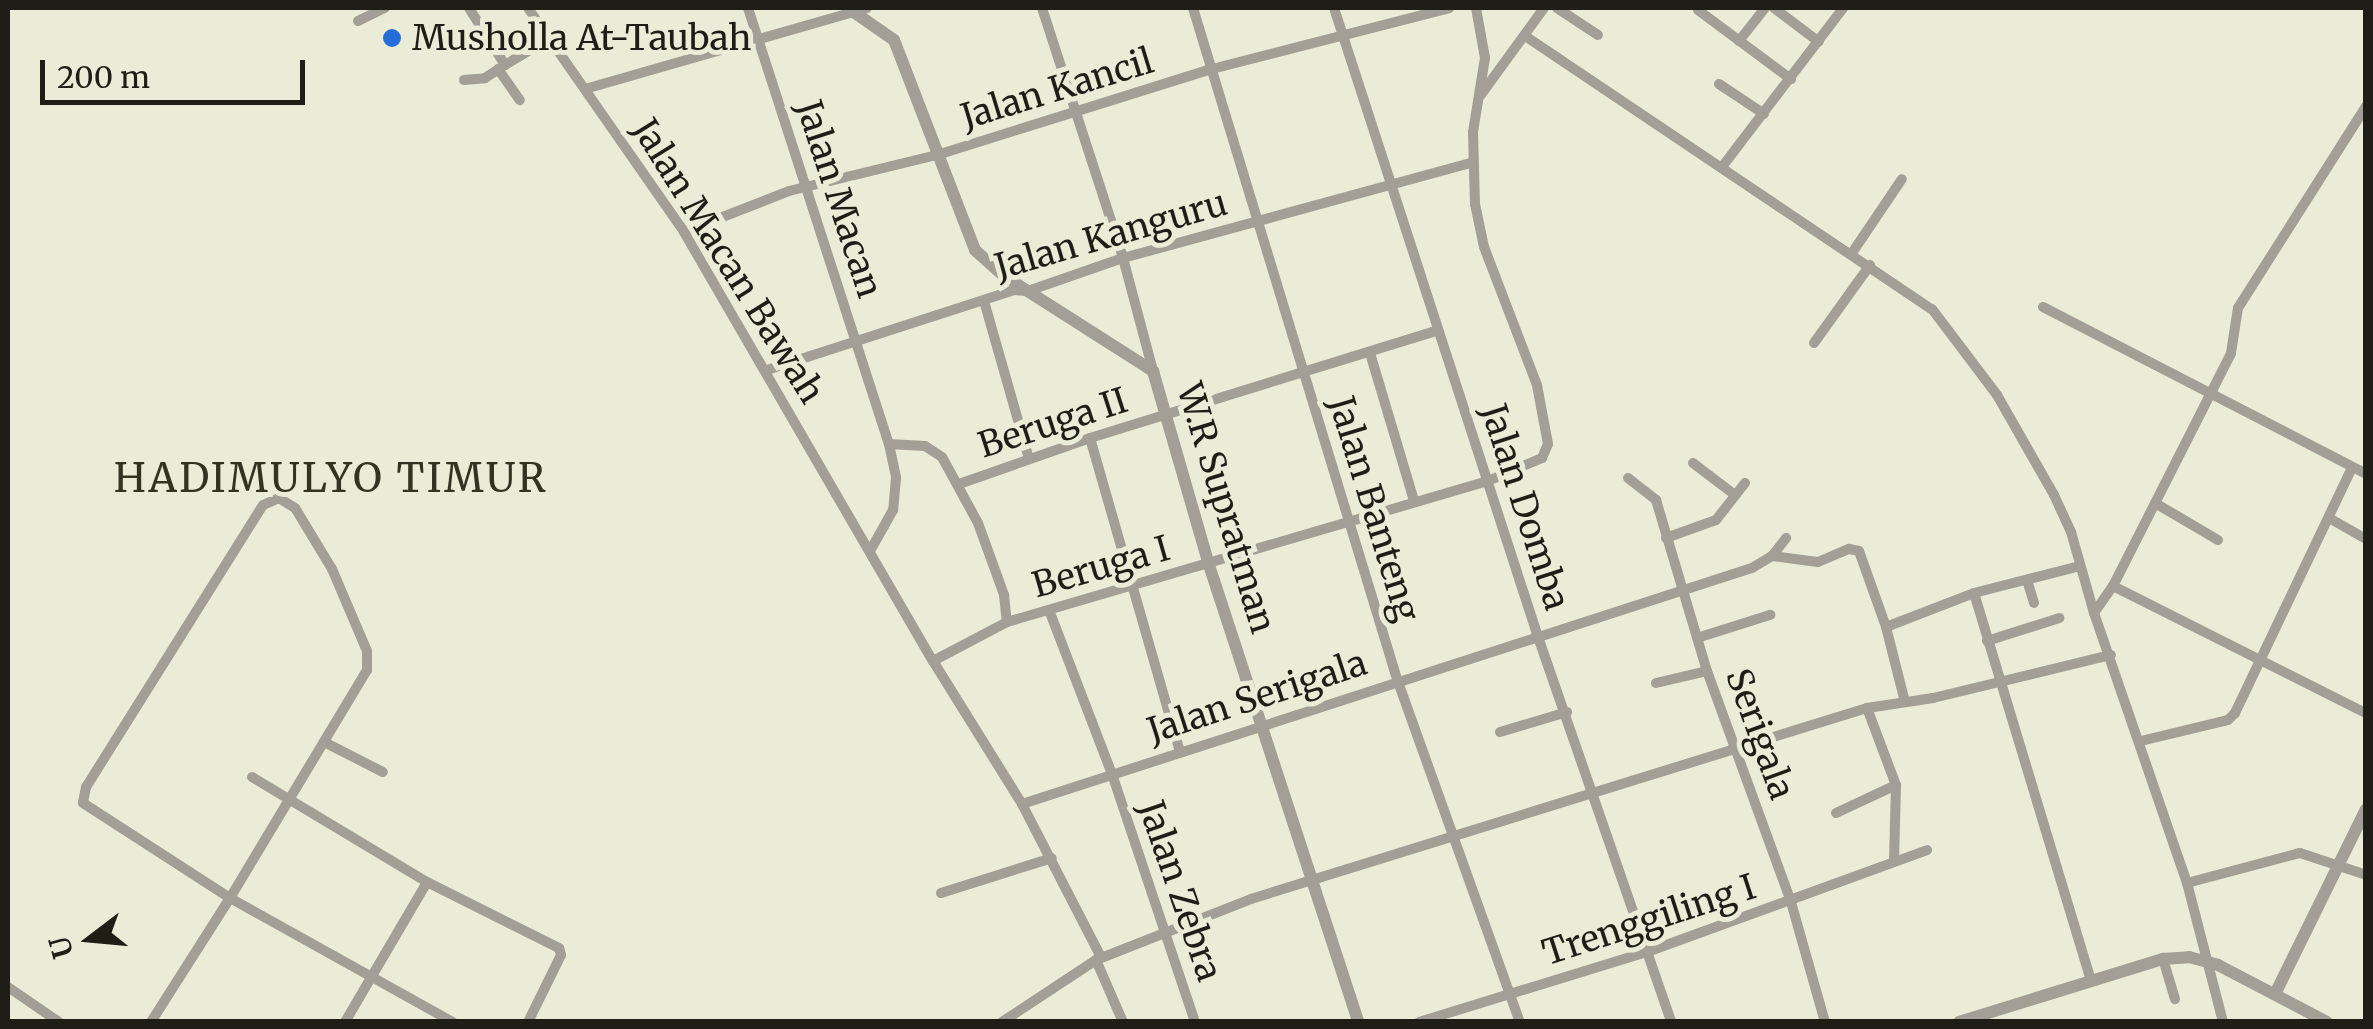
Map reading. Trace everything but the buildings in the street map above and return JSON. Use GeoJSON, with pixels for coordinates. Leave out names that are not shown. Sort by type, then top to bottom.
{"type":"FeatureCollection","features":[{"type":"Feature","properties":{"kind":"street"},"geometry":{"type":"LineString","coordinates":[[358,21],[386,8]]}},
{"type":"Feature","properties":{"kind":"street"},"geometry":{"type":"LineString","coordinates":[[469,8],[520,100]]}},
{"type":"Feature","properties":{"kind":"street","name":"Jalan Macan Bawah"},"geometry":{"type":"LineString","coordinates":[[528,8],[684,232],[933,660],[1022,804],[1099,959],[1123,1022]]}},
{"type":"Feature","properties":{"kind":"street","name":"Jalan Macan"},"geometry":{"type":"LineString","coordinates":[[748,8],[889,444],[896,478],[893,510],[870,551]]}},
{"type":"Feature","properties":{"kind":"street"},"geometry":{"type":"LineString","coordinates":[[1042,8],[1124,258],[1153,371]]}},
{"type":"Feature","properties":{"kind":"street","name":"Jalan Banteng"},"geometry":{"type":"LineString","coordinates":[[1193,8],[1397,680],[1520,1022]]}},
{"type":"Feature","properties":{"kind":"street","name":"Jalan Domba"},"geometry":{"type":"LineString","coordinates":[[1334,8],[1537,634],[1671,1022]]}},
{"type":"Feature","properties":{"kind":"street","name":"Jalan Kancil"},"geometry":{"type":"LineString","coordinates":[[684,232],[805,187],[937,155],[1212,69],[1449,8]]}},
{"type":"Feature","properties":{"kind":"street","name":"Beruga I"},"geometry":{"type":"LineString","coordinates":[[1007,622],[1488,481],[1542,458],[1548,444],[1532,365],[1480,230],[1473,162],[1485,51],[1476,8]]}},
{"type":"Feature","properties":{"kind":"street"},"geometry":{"type":"LineString","coordinates":[[1477,100],[1544,8]]}},
{"type":"Feature","properties":{"kind":"street"},"geometry":{"type":"LineString","coordinates":[[1557,8],[1598,35]]}},
{"type":"Feature","properties":{"kind":"street"},"geometry":{"type":"LineString","coordinates":[[1739,41],[1765,8]]}},
{"type":"Feature","properties":{"kind":"street"},"geometry":{"type":"LineString","coordinates":[[1774,8],[1819,42]]}},
{"type":"Feature","properties":{"kind":"street"},"geometry":{"type":"LineString","coordinates":[[1722,167],[1843,8]]}},
{"type":"Feature","properties":{"kind":"street"},"geometry":{"type":"LineString","coordinates":[[586,89],[856,9]]}},
{"type":"Feature","properties":{"kind":"street","name":"W.R Supratman"},"geometry":{"type":"LineString","coordinates":[[856,9],[894,40],[975,250],[993,268],[1153,371],[1210,564],[1358,1022]]}},
{"type":"Feature","properties":{"kind":"street"},"geometry":{"type":"LineString","coordinates":[[1698,10],[1791,79]]}},
{"type":"Feature","properties":{"kind":"street"},"geometry":{"type":"LineString","coordinates":[[1525,36],[1932,310],[1996,396],[2060,506],[2187,883],[2223,1022]]}},
{"type":"Feature","properties":{"kind":"street"},"geometry":{"type":"LineString","coordinates":[[464,80],[478,80],[548,39]]}},
{"type":"Feature","properties":{"kind":"street"},"geometry":{"type":"LineString","coordinates":[[1719,84],[1764,114]]}},
{"type":"Feature","properties":{"kind":"street"},"geometry":{"type":"LineString","coordinates":[[2094,613],[2113,586],[2231,353],[2238,308],[2366,106]]}},
{"type":"Feature","properties":{"kind":"street","name":"Jalan Kanguru"},"geometry":{"type":"LineString","coordinates":[[767,370],[1014,290],[1028,291],[1124,258],[1473,162]]}},
{"type":"Feature","properties":{"kind":"street"},"geometry":{"type":"LineString","coordinates":[[1852,253],[1902,179]]}},
{"type":"Feature","properties":{"kind":"street"},"geometry":{"type":"LineString","coordinates":[[1814,344],[1870,265]]}},
{"type":"Feature","properties":{"kind":"street"},"geometry":{"type":"LineString","coordinates":[[984,301],[1029,459]]}},
{"type":"Feature","properties":{"kind":"street"},"geometry":{"type":"LineString","coordinates":[[2043,307],[2366,474]]}},
{"type":"Feature","properties":{"kind":"street","name":"Beruga II"},"geometry":{"type":"LineString","coordinates":[[959,484],[1090,438],[1438,330]]}},
{"type":"Feature","properties":{"kind":"street"},"geometry":{"type":"LineString","coordinates":[[1370,353],[1414,501]]}},
{"type":"Feature","properties":{"kind":"street"},"geometry":{"type":"LineString","coordinates":[[1090,438],[1180,752]]}},
{"type":"Feature","properties":{"kind":"street"},"geometry":{"type":"LineString","coordinates":[[889,444],[934,449],[959,484],[998,576],[1007,622],[933,660]]}},
{"type":"Feature","properties":{"kind":"street"},"geometry":{"type":"LineString","coordinates":[[1694,462],[1735,495]]}},
{"type":"Feature","properties":{"kind":"street"},"geometry":{"type":"LineString","coordinates":[[2141,741],[2228,720],[2262,659],[2352,468]]}},
{"type":"Feature","properties":{"kind":"street","name":"Serigala"},"geometry":{"type":"LineString","coordinates":[[1628,478],[1656,500],[1707,671],[1792,902],[1824,1022]]}},
{"type":"Feature","properties":{"kind":"street"},"geometry":{"type":"LineString","coordinates":[[1666,538],[1716,520],[1745,482]]}},
{"type":"Feature","properties":{"kind":"street"},"geometry":{"type":"LineString","coordinates":[[152,1022],[230,898],[366,670],[366,652],[332,569],[295,508],[279,498],[264,505],[81,797],[87,809],[230,898],[453,1022]]}},
{"type":"Feature","properties":{"kind":"street"},"geometry":{"type":"LineString","coordinates":[[2154,503],[2218,540]]}},
{"type":"Feature","properties":{"kind":"street"},"geometry":{"type":"LineString","coordinates":[[2330,518],[2366,539]]}},
{"type":"Feature","properties":{"kind":"street","name":"Jalan Serigala"},"geometry":{"type":"LineString","coordinates":[[1022,804],[1537,634],[1752,568],[1772,556],[1786,538]]}},
{"type":"Feature","properties":{"kind":"street"},"geometry":{"type":"LineString","coordinates":[[1772,556],[1818,562],[1855,548],[1886,627],[1905,702]]}},
{"type":"Feature","properties":{"kind":"street"},"geometry":{"type":"LineString","coordinates":[[1886,627],[1974,593],[2080,566]]}},
{"type":"Feature","properties":{"kind":"street"},"geometry":{"type":"LineString","coordinates":[[2028,580],[2034,603]]}},
{"type":"Feature","properties":{"kind":"street"},"geometry":{"type":"LineString","coordinates":[[2113,586],[2366,712]]}},
{"type":"Feature","properties":{"kind":"street"},"geometry":{"type":"LineString","coordinates":[[1974,593],[2091,981]]}},
{"type":"Feature","properties":{"kind":"street","name":"Jalan Zebra"},"geometry":{"type":"LineString","coordinates":[[1049,610],[1112,774],[1195,1022]]}},
{"type":"Feature","properties":{"kind":"street"},"geometry":{"type":"LineString","coordinates":[[1697,638],[1770,615]]}},
{"type":"Feature","properties":{"kind":"street"},"geometry":{"type":"LineString","coordinates":[[1988,640],[2059,618]]}},
{"type":"Feature","properties":{"kind":"street"},"geometry":{"type":"LineString","coordinates":[[1002,1022],[1099,959],[1163,931],[1314,878],[1454,839],[1867,708],[1999,682],[2111,654]]}},
{"type":"Feature","properties":{"kind":"street"},"geometry":{"type":"LineString","coordinates":[[1656,683],[1707,671]]}},
{"type":"Feature","properties":{"kind":"street"},"geometry":{"type":"LineString","coordinates":[[1867,708],[1896,785],[1894,862]]}},
{"type":"Feature","properties":{"kind":"street"},"geometry":{"type":"LineString","coordinates":[[1500,732],[1567,712]]}},
{"type":"Feature","properties":{"kind":"street"},"geometry":{"type":"LineString","coordinates":[[324,742],[383,772]]}},
{"type":"Feature","properties":{"kind":"street"},"geometry":{"type":"LineString","coordinates":[[252,777],[427,882],[559,948],[562,955],[528,1022]]}},
{"type":"Feature","properties":{"kind":"street"},"geometry":{"type":"LineString","coordinates":[[1836,813],[1896,785]]}},
{"type":"Feature","properties":{"kind":"street"},"geometry":{"type":"LineString","coordinates":[[2276,994],[2336,862],[2366,809]]}},
{"type":"Feature","properties":{"kind":"street","name":"Trenggiling I"},"geometry":{"type":"LineString","coordinates":[[1419,1022],[1647,952],[1928,850]]}},
{"type":"Feature","properties":{"kind":"street"},"geometry":{"type":"LineString","coordinates":[[2187,883],[2285,854],[2312,854],[2366,876]]}},
{"type":"Feature","properties":{"kind":"street"},"geometry":{"type":"LineString","coordinates":[[941,893],[1052,858]]}},
{"type":"Feature","properties":{"kind":"street"},"geometry":{"type":"LineString","coordinates":[[346,1022],[427,882]]}},
{"type":"Feature","properties":{"kind":"street"},"geometry":{"type":"LineString","coordinates":[[2163,959],[2175,999]]}},
{"type":"Feature","properties":{"kind":"street"},"geometry":{"type":"LineString","coordinates":[[1959,1022],[2163,959],[2204,960],[2326,1022]]}},
{"type":"Feature","properties":{"kind":"street"},"geometry":{"type":"LineString","coordinates":[[8,987],[59,1022]]}},
{"type":"Feature","properties":{"kind":"place","name":"Musholla At-Taubah"},"geometry":{"type":"Point","coordinates":[392,38]}},
{"type":"Feature","properties":{"kind":"district","name":"HADIMULYO TIMUR"},"geometry":{"type":"Point","coordinates":[331,478]}}]}
